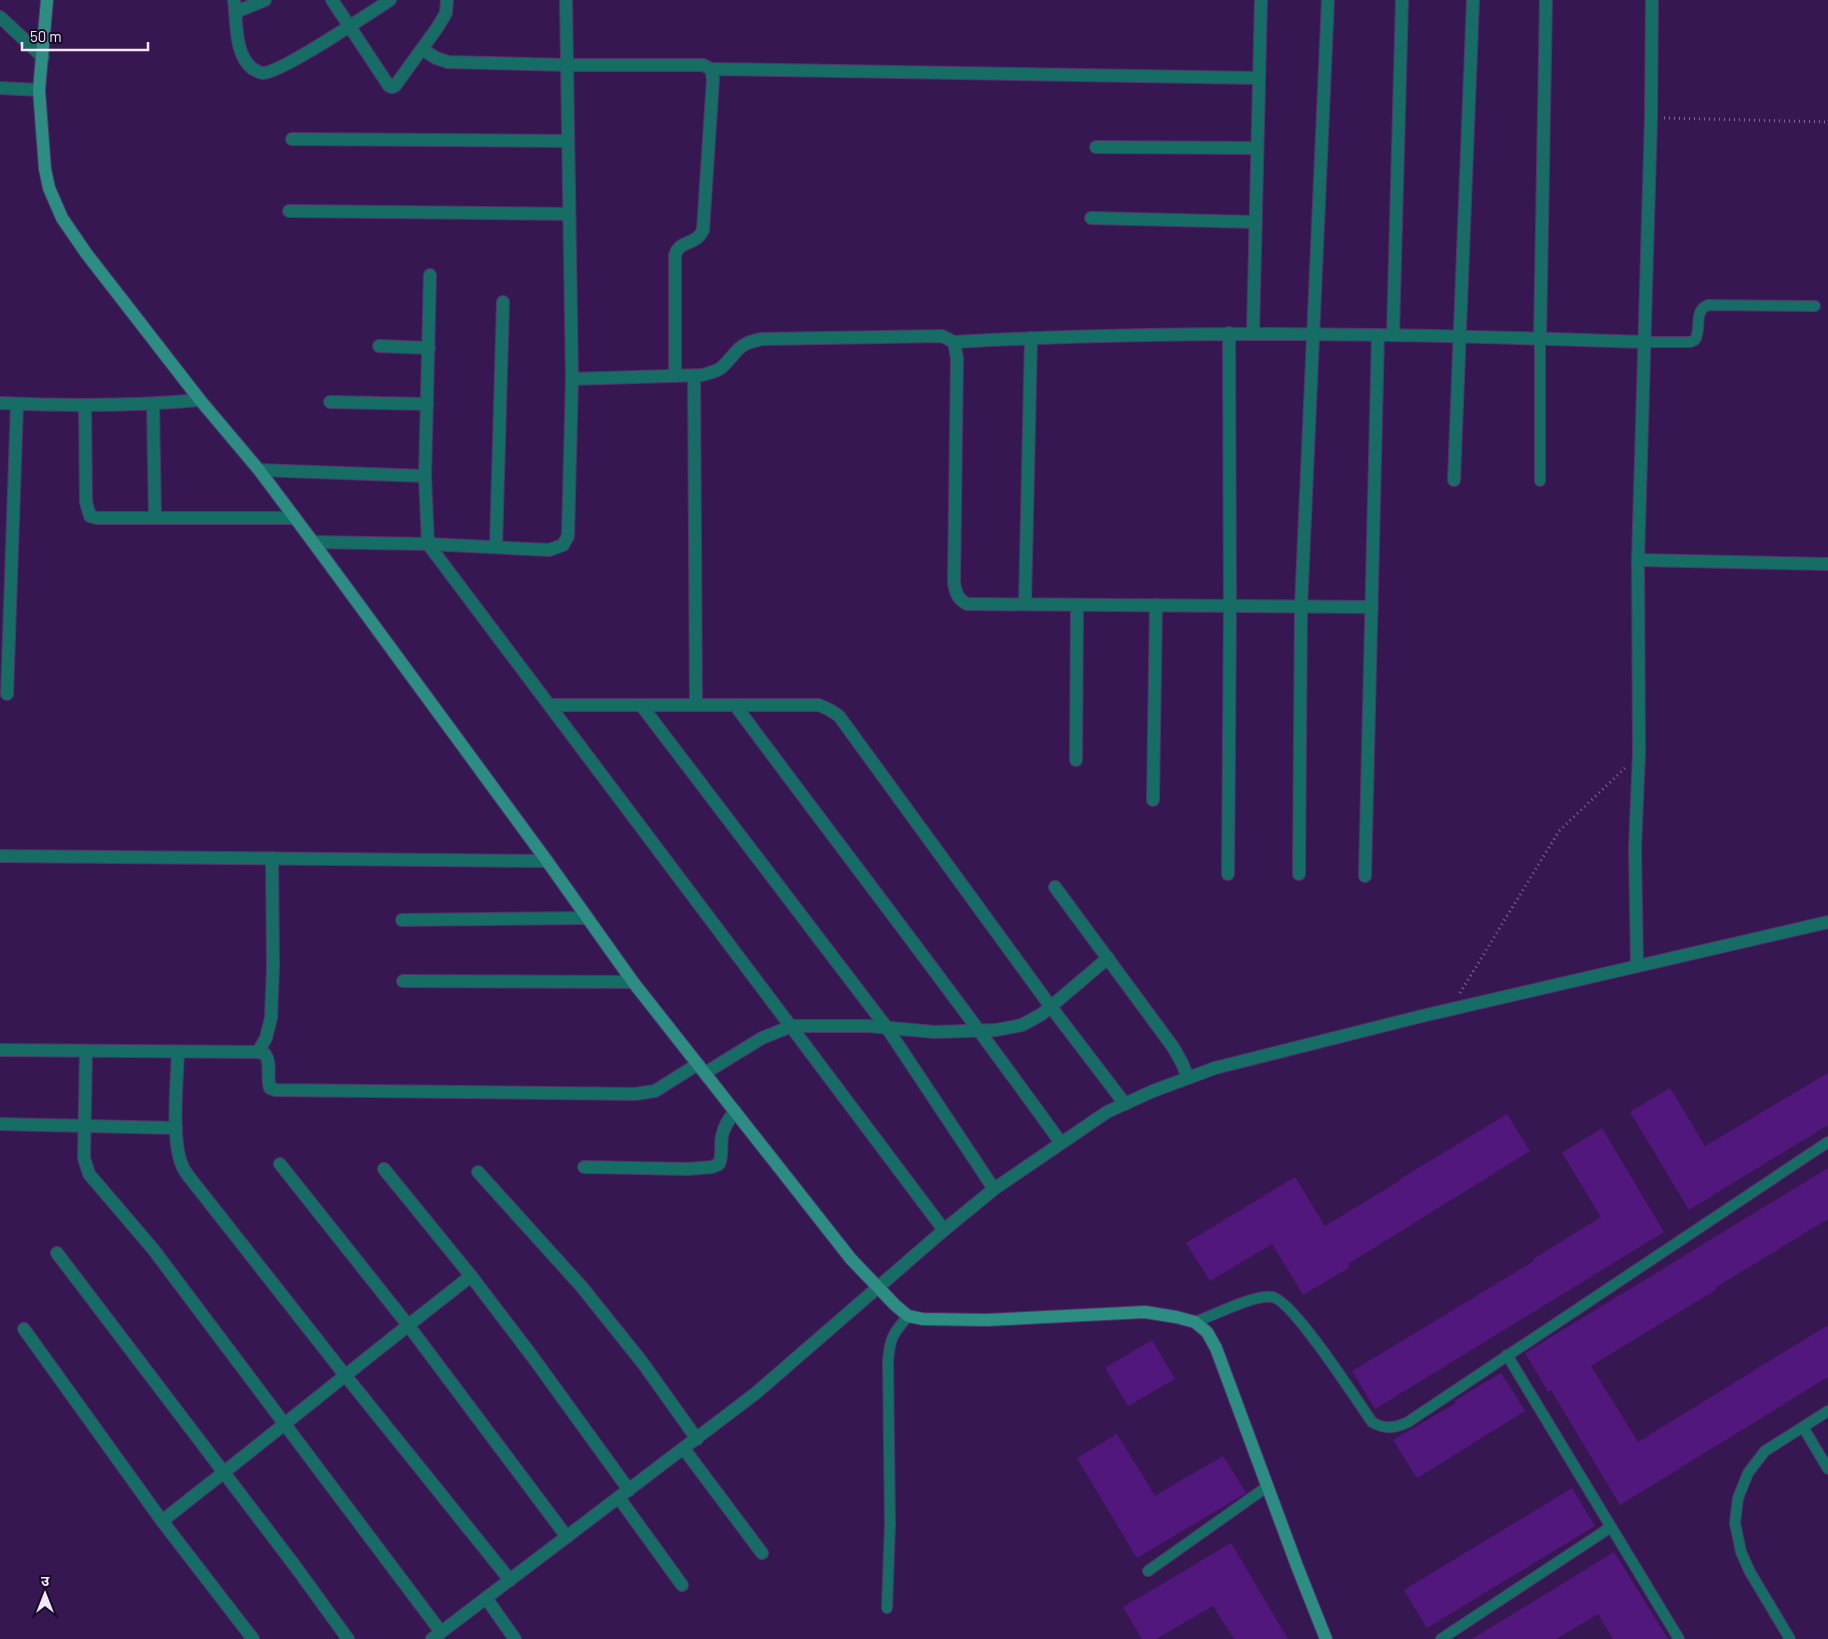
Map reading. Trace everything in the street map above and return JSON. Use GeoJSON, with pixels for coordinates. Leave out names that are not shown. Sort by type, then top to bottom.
{"type":"FeatureCollection","features":[{"type":"Feature","properties":{"kind":"street"},"geometry":{"type":"LineString","coordinates":[[47,0],[40,90],[45,169],[49,188],[62,218],[86,253],[200,400],[259,470],[313,542],[547,861],[633,982],[851,1259],[908,1316],[923,1319],[986,1320],[1145,1312],[1195,1322],[1207,1332],[1216,1348],[1326,1639]]}},
{"type":"Feature","properties":{"kind":"street"},"geometry":{"type":"LineString","coordinates":[[265,0],[235,6],[244,60],[254,70],[264,73],[278,68],[390,0]]}},
{"type":"Feature","properties":{"kind":"street"},"geometry":{"type":"LineString","coordinates":[[332,0],[348,27],[389,86],[392,87],[395,86],[446,13],[447,0]]}},
{"type":"Feature","properties":{"kind":"street"},"geometry":{"type":"LineString","coordinates":[[313,542],[428,544],[549,550],[563,545],[568,536],[572,379],[566,0]]}},
{"type":"Feature","properties":{"kind":"street"},"geometry":{"type":"LineString","coordinates":[[1253,333],[1261,0]]}},
{"type":"Feature","properties":{"kind":"street"},"geometry":{"type":"LineString","coordinates":[[1299,874],[1301,607],[1328,0]]}},
{"type":"Feature","properties":{"kind":"street"},"geometry":{"type":"LineString","coordinates":[[1393,335],[1402,0]]}},
{"type":"Feature","properties":{"kind":"street"},"geometry":{"type":"LineString","coordinates":[[1454,480],[1474,0]]}},
{"type":"Feature","properties":{"kind":"street"},"geometry":{"type":"LineString","coordinates":[[1540,338],[1546,0]]}},
{"type":"Feature","properties":{"kind":"street"},"geometry":{"type":"LineString","coordinates":[[1637,966],[1635,848],[1639,753],[1638,560],[1652,0]]}},
{"type":"Feature","properties":{"kind":"street"},"geometry":{"type":"LineString","coordinates":[[0,17],[43,57]]}},
{"type":"Feature","properties":{"kind":"street"},"geometry":{"type":"LineString","coordinates":[[422,49],[436,58],[448,62],[567,65],[703,65],[711,69],[1259,78]]}},
{"type":"Feature","properties":{"kind":"street"},"geometry":{"type":"LineString","coordinates":[[675,376],[675,255],[676,249],[681,245],[695,241],[703,230],[713,79],[711,69]]}},
{"type":"Feature","properties":{"kind":"street"},"geometry":{"type":"LineString","coordinates":[[0,88],[40,90]]}},
{"type":"Feature","properties":{"kind":"street"},"geometry":{"type":"LineString","coordinates":[[292,139],[568,142]]}},
{"type":"Feature","properties":{"kind":"street"},"geometry":{"type":"LineString","coordinates":[[1096,146],[1257,148]]}},
{"type":"Feature","properties":{"kind":"street"},"geometry":{"type":"LineString","coordinates":[[289,211],[569,214]]}},
{"type":"Feature","properties":{"kind":"street"},"geometry":{"type":"LineString","coordinates":[[1091,218],[1256,222]]}},
{"type":"Feature","properties":{"kind":"street"},"geometry":{"type":"LineString","coordinates":[[430,275],[430,348],[425,476],[428,544],[944,1230]]}},
{"type":"Feature","properties":{"kind":"street"},"geometry":{"type":"LineString","coordinates":[[496,547],[503,302]]}},
{"type":"Feature","properties":{"kind":"street"},"geometry":{"type":"LineString","coordinates":[[1228,874],[1230,606],[1229,333]]}},
{"type":"Feature","properties":{"kind":"street"},"geometry":{"type":"LineString","coordinates":[[572,379],[702,375],[720,369],[738,348],[748,342],[762,339],[942,336],[954,342],[1031,338],[1253,333],[1460,335],[1644,342]]}},
{"type":"Feature","properties":{"kind":"street"},"geometry":{"type":"LineString","coordinates":[[1365,876],[1378,335]]}},
{"type":"Feature","properties":{"kind":"street"},"geometry":{"type":"LineString","coordinates":[[1025,604],[1031,338]]}},
{"type":"Feature","properties":{"kind":"street"},"geometry":{"type":"LineString","coordinates":[[954,342],[957,358],[954,583],[960,600],[967,604],[1372,607]]}},
{"type":"Feature","properties":{"kind":"street"},"geometry":{"type":"LineString","coordinates":[[379,346],[430,348]]}},
{"type":"Feature","properties":{"kind":"street"},"geometry":{"type":"LineString","coordinates":[[694,376],[696,705]]}},
{"type":"Feature","properties":{"kind":"street"},"geometry":{"type":"LineString","coordinates":[[0,403],[153,404],[200,400]]}},
{"type":"Feature","properties":{"kind":"street"},"geometry":{"type":"LineString","coordinates":[[330,402],[427,404]]}},
{"type":"Feature","properties":{"kind":"street"},"geometry":{"type":"LineString","coordinates":[[7,694],[17,404]]}},
{"type":"Feature","properties":{"kind":"street"},"geometry":{"type":"LineString","coordinates":[[153,404],[155,518]]}},
{"type":"Feature","properties":{"kind":"street"},"geometry":{"type":"LineString","coordinates":[[85,405],[86,502],[90,516],[97,518],[295,518]]}},
{"type":"Feature","properties":{"kind":"street"},"geometry":{"type":"LineString","coordinates":[[259,470],[425,476]]}},
{"type":"Feature","properties":{"kind":"street"},"geometry":{"type":"LineString","coordinates":[[1638,560],[1828,564]]}},
{"type":"Feature","properties":{"kind":"street"},"geometry":{"type":"LineString","coordinates":[[1076,760],[1077,605]]}},
{"type":"Feature","properties":{"kind":"street"},"geometry":{"type":"LineString","coordinates":[[1153,800],[1156,606]]}},
{"type":"Feature","properties":{"kind":"street"},"geometry":{"type":"LineString","coordinates":[[550,705],[819,705],[839,716],[1051,1007],[1125,1104]]}},
{"type":"Feature","properties":{"kind":"street"},"geometry":{"type":"LineString","coordinates":[[641,705],[887,1028],[994,1189]]}},
{"type":"Feature","properties":{"kind":"street"},"geometry":{"type":"LineString","coordinates":[[735,705],[980,1031],[1061,1143]]}},
{"type":"Feature","properties":{"kind":"street"},"geometry":{"type":"LineString","coordinates":[[0,856],[547,861]]}},
{"type":"Feature","properties":{"kind":"street"},"geometry":{"type":"LineString","coordinates":[[258,1052],[266,1038],[271,1018],[273,967],[272,858]]}},
{"type":"Feature","properties":{"kind":"street"},"geometry":{"type":"LineString","coordinates":[[1055,887],[1173,1046],[1188,1078]]}},
{"type":"Feature","properties":{"kind":"street"},"geometry":{"type":"LineString","coordinates":[[402,920],[586,918]]}},
{"type":"Feature","properties":{"kind":"street"},"geometry":{"type":"LineString","coordinates":[[86,1051],[84,1158],[89,1174],[153,1249],[286,1424],[437,1635],[756,1394],[944,1230],[994,1189],[1106,1112],[1153,1091],[1215,1068],[1448,1010],[1828,922]]}},
{"type":"Feature","properties":{"kind":"street"},"geometry":{"type":"LineString","coordinates":[[0,1050],[258,1052],[265,1054],[268,1059],[268,1082],[270,1088],[276,1090],[635,1094],[655,1091],[762,1038],[792,1026],[868,1026],[935,1032],[996,1030],[1022,1025],[1051,1007],[1108,958]]}},
{"type":"Feature","properties":{"kind":"street"},"geometry":{"type":"LineString","coordinates":[[403,980],[633,982]]}},
{"type":"Feature","properties":{"kind":"street"},"geometry":{"type":"LineString","coordinates":[[178,1052],[176,1128],[181,1164],[345,1375],[510,1580]]}},
{"type":"Feature","properties":{"kind":"street"},"geometry":{"type":"LineString","coordinates":[[584,1168],[688,1169],[712,1167],[719,1164],[722,1136],[726,1124],[735,1111]]}},
{"type":"Feature","properties":{"kind":"street"},"geometry":{"type":"LineString","coordinates":[[0,1124],[176,1128]]}},
{"type":"Feature","properties":{"kind":"street"},"geometry":{"type":"LineString","coordinates":[[280,1164],[408,1325],[567,1538]]}},
{"type":"Feature","properties":{"kind":"street"},"geometry":{"type":"LineString","coordinates":[[384,1169],[471,1276],[532,1356],[682,1585]]}},
{"type":"Feature","properties":{"kind":"street"},"geometry":{"type":"LineString","coordinates":[[478,1172],[581,1286],[642,1362],[697,1439]]}},
{"type":"Feature","properties":{"kind":"street"},"geometry":{"type":"LineString","coordinates":[[57,1253],[295,1566],[348,1639]]}},
{"type":"Feature","properties":{"kind":"street"},"geometry":{"type":"LineString","coordinates":[[162,1521],[224,1474],[345,1375],[471,1276]]}},
{"type":"Feature","properties":{"kind":"street"},"geometry":{"type":"LineString","coordinates":[[24,1329],[162,1521],[253,1639]]}},
{"type":"Feature","properties":{"kind":"street"},"geometry":{"type":"LineString","coordinates":[[684,1449],[762,1554]]}},
{"type":"Feature","properties":{"kind":"street"},"geometry":{"type":"LineString","coordinates":[[486,1598],[515,1639]]}},
{"type":"Feature","properties":{"kind":"lane"},"geometry":{"type":"LineString","coordinates":[[1644,342],[1690,342],[1695,340],[1698,335],[1699,312],[1702,307],[1708,305],[1815,306]]}},
{"type":"Feature","properties":{"kind":"lane"},"geometry":{"type":"LineString","coordinates":[[1540,338],[1540,481]]}},
{"type":"Feature","properties":{"kind":"lane"},"geometry":{"type":"LineString","coordinates":[[1195,1322],[1259,1298],[1274,1297],[1284,1303],[1305,1329],[1372,1422],[1381,1428],[1395,1428],[1408,1422],[1828,1142]]}},
{"type":"Feature","properties":{"kind":"lane"},"geometry":{"type":"LineString","coordinates":[[887,1608],[890,1524],[889,1342],[908,1316]]}},
{"type":"Feature","properties":{"kind":"lane"},"geometry":{"type":"LineString","coordinates":[[1507,1355],[1679,1639]]}},
{"type":"Feature","properties":{"kind":"lane"},"geometry":{"type":"LineString","coordinates":[[1790,1639],[1750,1572],[1741,1552],[1735,1523],[1738,1498],[1748,1474],[1766,1451],[1828,1411]]}},
{"type":"Feature","properties":{"kind":"lane"},"geometry":{"type":"LineString","coordinates":[[1803,1427],[1828,1469]]}},
{"type":"Feature","properties":{"kind":"lane"},"geometry":{"type":"LineString","coordinates":[[1148,1571],[1268,1486]]}},
{"type":"Feature","properties":{"kind":"lane"},"geometry":{"type":"LineString","coordinates":[[1442,1639],[1611,1527]]}},
{"type":"Feature","properties":{"kind":"path"},"geometry":{"type":"LineString","coordinates":[[1650,118],[1828,122]]}},
{"type":"Feature","properties":{"kind":"path"},"geometry":{"type":"LineString","coordinates":[[1448,1010],[1559,832],[1639,753]]}},
{"type":"Feature","properties":{"kind":"building"},"geometry":{"type":"Polygon","coordinates":[[[1828,1073],[1828,1125],[1689,1210],[1630,1112],[1670,1088],[1705,1146],[1828,1073]]]}},
{"type":"Feature","properties":{"kind":"building"},"geometry":{"type":"Polygon","coordinates":[[[1507,1114],[1530,1151],[1348,1264],[1350,1267],[1303,1295],[1272,1244],[1210,1281],[1186,1243],[1295,1177],[1325,1226],[1507,1114]]]}},
{"type":"Feature","properties":{"kind":"building"},"geometry":{"type":"Polygon","coordinates":[[[1602,1128],[1664,1232],[1375,1409],[1352,1371],[1534,1261],[1533,1259],[1601,1217],[1562,1153],[1602,1128]]]}},
{"type":"Feature","properties":{"kind":"building"},"geometry":{"type":"Polygon","coordinates":[[[1828,1168],[1828,1219],[1591,1366],[1638,1442],[1828,1325],[1828,1377],[1620,1505],[1551,1390],[1548,1392],[1525,1353],[1828,1168]]]}},
{"type":"Feature","properties":{"kind":"building"},"geometry":{"type":"Polygon","coordinates":[[[1152,1340],[1175,1379],[1128,1406],[1105,1368],[1152,1340]]]}},
{"type":"Feature","properties":{"kind":"building"},"geometry":{"type":"Polygon","coordinates":[[[1501,1373],[1525,1411],[1417,1478],[1393,1440],[1456,1403],[1454,1401],[1501,1373]]]}},
{"type":"Feature","properties":{"kind":"building"},"geometry":{"type":"Polygon","coordinates":[[[1117,1434],[1155,1496],[1223,1456],[1246,1493],[1137,1558],[1077,1458],[1117,1434]]]}},
{"type":"Feature","properties":{"kind":"building"},"geometry":{"type":"Polygon","coordinates":[[[1572,1488],[1595,1526],[1427,1628],[1404,1590],[1572,1488]]]}},
{"type":"Feature","properties":{"kind":"building"},"geometry":{"type":"Polygon","coordinates":[[[1231,1543],[1288,1639],[1234,1639],[1213,1606],[1156,1639],[1142,1639],[1123,1607],[1231,1543]]]}},
{"type":"Feature","properties":{"kind":"building"},"geometry":{"type":"Polygon","coordinates":[[[1614,1552],[1668,1639],[1613,1639],[1598,1614],[1556,1639],[1472,1639],[1614,1552]]]}}]}
